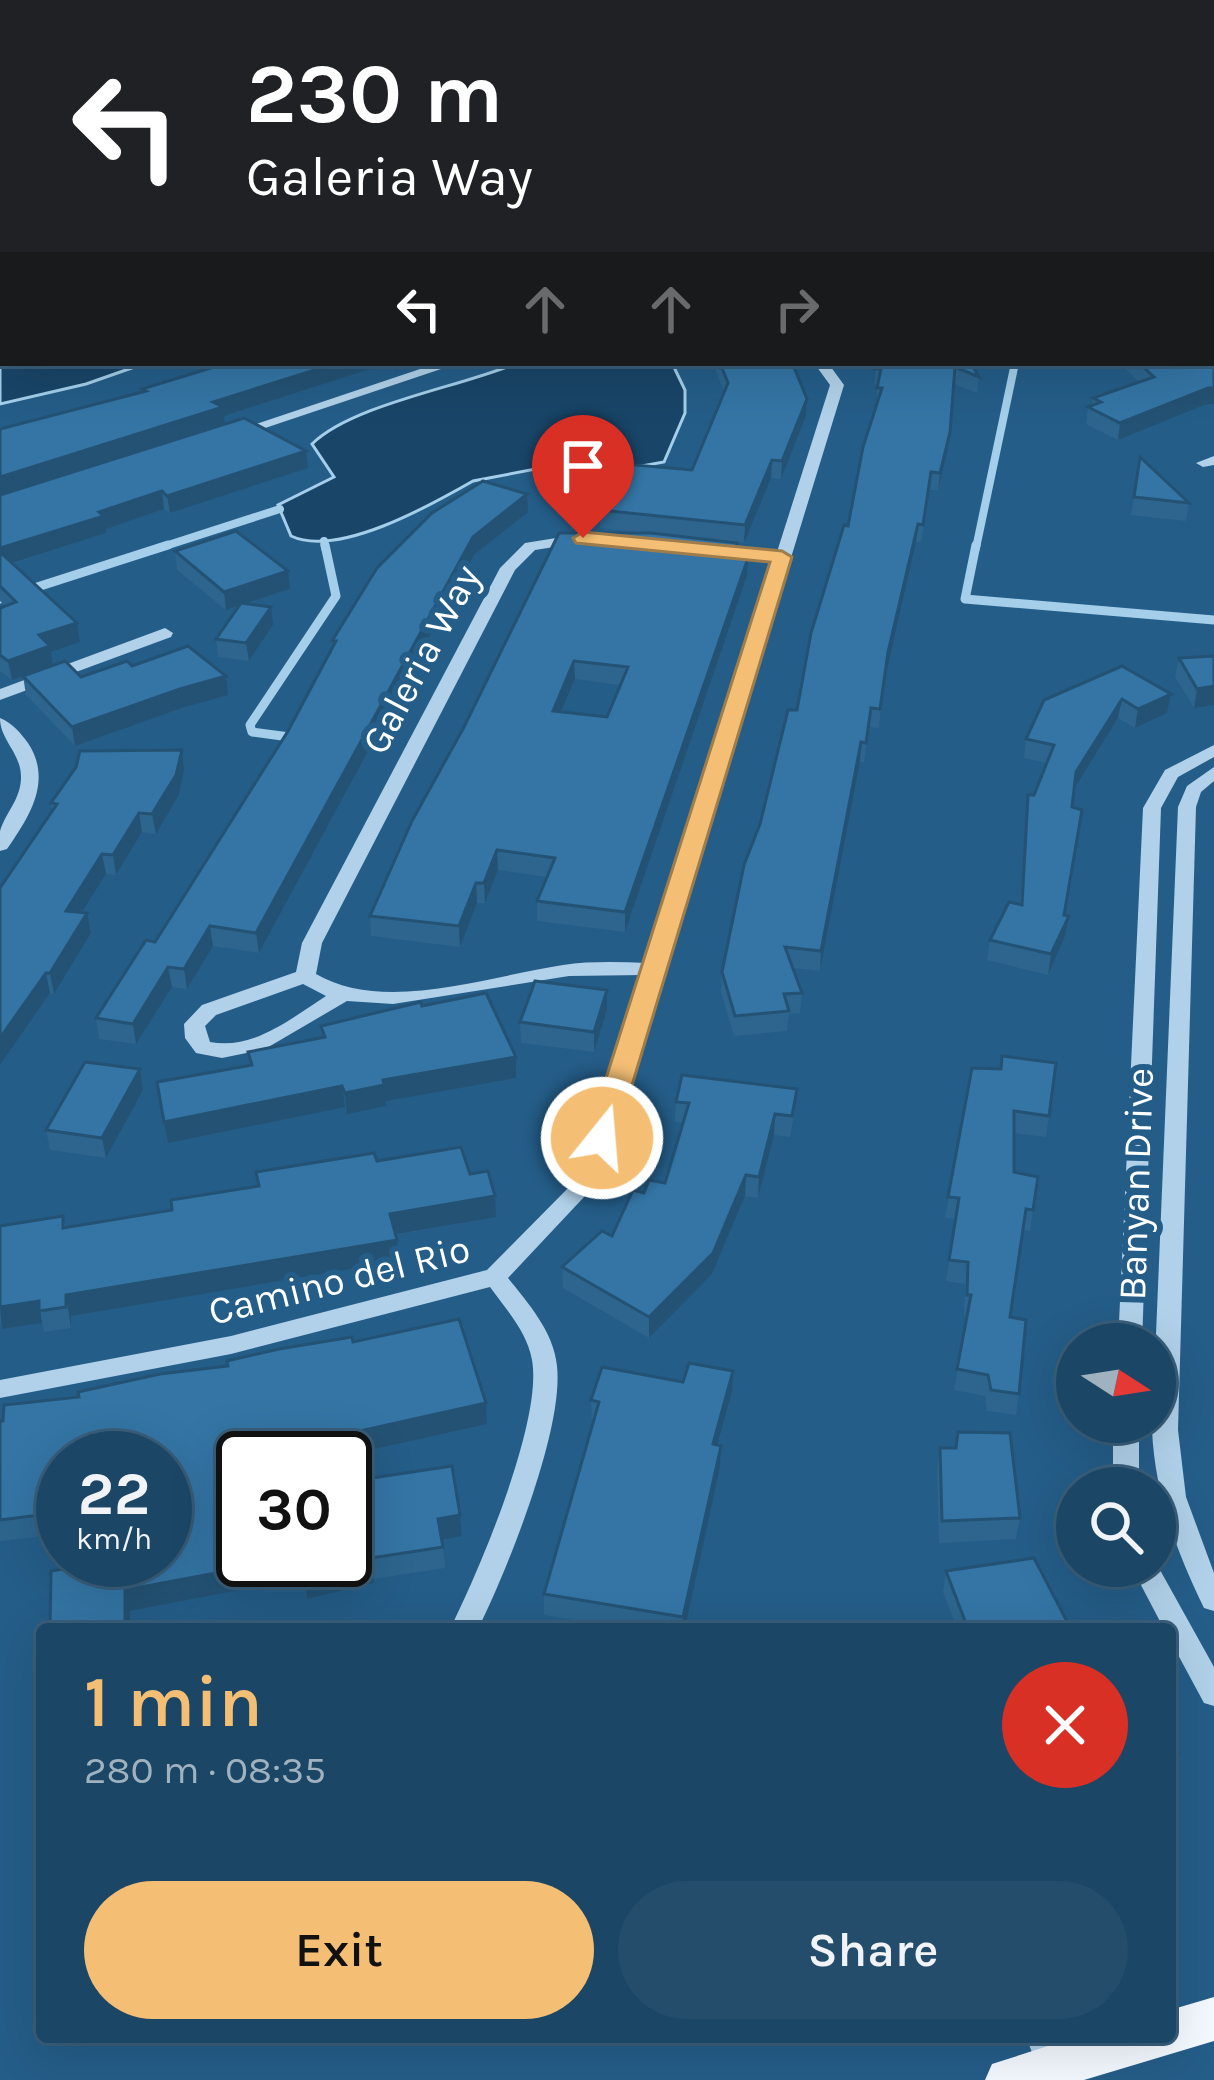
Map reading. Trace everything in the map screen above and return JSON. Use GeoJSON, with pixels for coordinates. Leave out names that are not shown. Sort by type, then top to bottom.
{"type":"FeatureCollection","features":[{"type":"Feature","properties":{"kind":"main road"},"geometry":{"type":"LineString","coordinates":[[1176,2030],[1214,2019]]}},
{"type":"Feature","properties":{"kind":"main road"},"geometry":{"type":"LineString","coordinates":[[1008,2080],[1048,2052],[1110,2043]]}},
{"type":"Feature","properties":{"kind":"street"},"geometry":{"type":"LineString","coordinates":[[219,439],[443,366]]}},
{"type":"Feature","properties":{"kind":"street","name":"Camino del Rio"},"geometry":{"type":"LineString","coordinates":[[0,1389],[231,1345],[496,1277],[589,1180],[837,385],[823,366]]}},
{"type":"Feature","properties":{"kind":"street","name":"Galeria Way"},"geometry":{"type":"LineString","coordinates":[[304,976],[312,943],[508,568],[521,551],[542,543],[602,539]]}},
{"type":"Feature","properties":{"kind":"street"},"geometry":{"type":"LineString","coordinates":[[692,548],[782,557]]}},
{"type":"Feature","properties":{"kind":"street"},"geometry":{"type":"LineString","coordinates":[[0,695],[165,633]]}},
{"type":"Feature","properties":{"kind":"street"},"geometry":{"type":"LineString","coordinates":[[0,722],[26,748],[31,771],[26,798],[0,845]]}},
{"type":"Feature","properties":{"kind":"street"},"geometry":{"type":"LineString","coordinates":[[1157,791],[1185,764],[1214,750]]}},
{"type":"Feature","properties":{"kind":"street"},"geometry":{"type":"LineString","coordinates":[[1157,791],[1189,800],[1198,784],[1214,772]]}},
{"type":"Feature","properties":{"kind":"street","name":"Banyan Drive"},"geometry":{"type":"LineString","coordinates":[[1131,1323],[1152,808],[1157,791]]}},
{"type":"Feature","properties":{"kind":"street","name":"Banyan Drive"},"geometry":{"type":"LineString","coordinates":[[1165,1467],[1189,800]]}},
{"type":"Feature","properties":{"kind":"street"},"geometry":{"type":"LineString","coordinates":[[341,995],[267,1041],[239,1052],[203,1048],[195,1038],[194,1024],[209,1010],[304,976],[319,989],[375,1000],[573,970],[653,969]]}},
{"type":"Feature","properties":{"kind":"street"},"geometry":{"type":"LineString","coordinates":[[1143,1056],[1178,1061]]}},
{"type":"Feature","properties":{"kind":"street"},"geometry":{"type":"LineString","coordinates":[[467,1623],[482,1596],[523,1475],[546,1369],[537,1336],[496,1277]]}},
{"type":"Feature","properties":{"kind":"street","name":"Banyan Drive"},"geometry":{"type":"LineString","coordinates":[[1176,1512],[1214,1600]]}},
{"type":"Feature","properties":{"kind":"street"},"geometry":{"type":"LineString","coordinates":[[1155,1587],[1175,1623]]}},
{"type":"Feature","properties":{"kind":"street"},"geometry":{"type":"LineString","coordinates":[[1176,1625],[1214,1694]]}},
{"type":"Feature","properties":{"kind":"shaded area"},"geometry":{"type":"Polygon","coordinates":[[[0,366],[137,366],[86,384],[0,404],[0,366]]]}},
{"type":"Feature","properties":{"kind":"shaded area"},"geometry":{"type":"Polygon","coordinates":[[[509,366],[673,366],[685,390],[685,413],[664,462],[636,467],[546,467],[473,481],[358,535],[311,541],[291,536],[278,505],[334,477],[312,444],[330,430],[380,407],[509,366]]]}},
{"type":"Feature","properties":{"kind":"building"},"geometry":{"type":"Polygon","coordinates":[[[217,366],[327,366],[213,402],[223,407],[0,477],[0,429],[146,391],[142,389],[217,366]]]}},
{"type":"Feature","properties":{"kind":"building"},"geometry":{"type":"Polygon","coordinates":[[[721,366],[793,366],[807,399],[782,461],[772,460],[745,525],[600,510],[624,464],[692,470],[728,383],[721,366]]]}},
{"type":"Feature","properties":{"kind":"building"},"geometry":{"type":"Polygon","coordinates":[[[973,366],[979,377],[955,367],[950,432],[940,473],[931,472],[923,525],[918,524],[888,652],[880,709],[871,708],[866,743],[861,742],[821,951],[785,947],[802,993],[784,994],[789,1011],[735,1016],[722,972],[744,865],[760,824],[788,710],[797,710],[811,633],[844,525],[848,526],[863,447],[882,388],[877,388],[881,369],[875,369],[973,366]]]}},
{"type":"Feature","properties":{"kind":"building"},"geometry":{"type":"Polygon","coordinates":[[[1142,366],[1214,366],[1214,388],[1120,423],[1088,407],[1101,402],[1093,398],[1154,377],[1142,366]]]}},
{"type":"Feature","properties":{"kind":"building"},"geometry":{"type":"Polygon","coordinates":[[[244,418],[306,451],[167,496],[162,491],[99,512],[104,516],[0,548],[0,495],[244,418]]]}},
{"type":"Feature","properties":{"kind":"building"},"geometry":{"type":"Polygon","coordinates":[[[1140,457],[1189,503],[1134,497],[1140,457]]]}},
{"type":"Feature","properties":{"kind":"building"},"geometry":{"type":"Polygon","coordinates":[[[483,481],[527,494],[473,537],[256,933],[210,926],[184,969],[168,967],[133,1024],[96,1018],[146,940],[155,942],[288,731],[336,641],[332,641],[377,568],[432,513],[483,481]]]}},
{"type":"Feature","properties":{"kind":"building"},"geometry":{"type":"Polygon","coordinates":[[[580,493],[586,511],[570,511],[580,493]]]}},
{"type":"Feature","properties":{"kind":"building"},"geometry":{"type":"Polygon","coordinates":[[[236,531],[288,571],[224,592],[175,551],[236,531]]]}},
{"type":"Feature","properties":{"kind":"building"},"geometry":{"type":"Polygon","coordinates":[[[559,533],[651,533],[737,543],[732,556],[748,558],[625,912],[537,901],[555,858],[497,850],[484,883],[476,883],[459,926],[370,916],[412,821],[559,533]],[[574,661],[553,711],[607,717],[628,667],[574,661]]]}},
{"type":"Feature","properties":{"kind":"building"},"geometry":{"type":"Polygon","coordinates":[[[0,552],[77,623],[39,635],[50,646],[8,661],[0,655],[0,608],[16,602],[0,586],[0,552]]]}},
{"type":"Feature","properties":{"kind":"building"},"geometry":{"type":"Polygon","coordinates":[[[241,603],[271,607],[246,643],[216,639],[241,603]]]}},
{"type":"Feature","properties":{"kind":"building"},"geometry":{"type":"Polygon","coordinates":[[[188,646],[226,676],[72,727],[23,676],[65,661],[81,677],[127,661],[132,666],[188,646]]]}},
{"type":"Feature","properties":{"kind":"building"},"geometry":{"type":"Polygon","coordinates":[[[1214,656],[1214,686],[1197,689],[1179,658],[1214,656]]]}},
{"type":"Feature","properties":{"kind":"building"},"geometry":{"type":"Polygon","coordinates":[[[1122,666],[1171,694],[1138,709],[1122,699],[1076,772],[1072,807],[1082,810],[1064,915],[1069,916],[1051,954],[990,940],[1009,902],[1022,905],[1028,795],[1034,795],[1054,745],[1026,739],[1044,700],[1122,666]]]}},
{"type":"Feature","properties":{"kind":"building"},"geometry":{"type":"Polygon","coordinates":[[[182,750],[176,775],[152,814],[139,813],[113,855],[102,854],[66,911],[87,913],[50,973],[0,1038],[0,888],[57,804],[51,803],[76,767],[80,751],[182,750]]]}},
{"type":"Feature","properties":{"kind":"building"},"geometry":{"type":"Polygon","coordinates":[[[535,981],[607,990],[594,1032],[520,1022],[535,981]]]}},
{"type":"Feature","properties":{"kind":"building"},"geometry":{"type":"Polygon","coordinates":[[[486,993],[516,1057],[383,1080],[384,1085],[345,1093],[342,1086],[164,1122],[157,1082],[252,1065],[248,1052],[325,1037],[321,1026],[421,1002],[422,1006],[486,993]]]}},
{"type":"Feature","properties":{"kind":"building"},"geometry":{"type":"Polygon","coordinates":[[[1002,1056],[1056,1063],[1049,1116],[1014,1111],[1014,1172],[1038,1177],[1033,1210],[1026,1209],[1010,1317],[1026,1320],[1019,1394],[991,1390],[988,1375],[957,1369],[971,1295],[967,1295],[968,1262],[949,1260],[959,1198],[948,1197],[972,1068],[1001,1069],[1002,1056]]]}},
{"type":"Feature","properties":{"kind":"building"},"geometry":{"type":"Polygon","coordinates":[[[85,1062],[140,1069],[102,1138],[46,1130],[85,1062]]]}},
{"type":"Feature","properties":{"kind":"building"},"geometry":{"type":"Polygon","coordinates":[[[682,1075],[797,1089],[792,1116],[775,1114],[759,1177],[746,1175],[713,1253],[649,1317],[562,1267],[602,1231],[612,1236],[633,1190],[644,1193],[649,1180],[665,1183],[689,1103],[676,1102],[682,1075]]]}},
{"type":"Feature","properties":{"kind":"building"},"geometry":{"type":"Polygon","coordinates":[[[461,1147],[470,1174],[488,1171],[495,1196],[390,1214],[397,1240],[66,1295],[66,1307],[39,1311],[39,1301],[0,1307],[0,1226],[63,1216],[63,1228],[172,1210],[171,1200],[259,1186],[256,1172],[374,1153],[377,1161],[461,1147]]]}},
{"type":"Feature","properties":{"kind":"building"},"geometry":{"type":"Polygon","coordinates":[[[459,1319],[486,1403],[360,1431],[216,1431],[216,1573],[192,1577],[192,1431],[36,1431],[36,1515],[0,1520],[4,1405],[79,1397],[78,1392],[160,1374],[228,1366],[227,1361],[352,1337],[353,1342],[459,1319]]]}},
{"type":"Feature","properties":{"kind":"building"},"geometry":{"type":"Polygon","coordinates":[[[689,1363],[733,1371],[713,1444],[721,1446],[683,1617],[544,1594],[599,1402],[591,1400],[602,1367],[683,1382],[689,1363]]]}},
{"type":"Feature","properties":{"kind":"building"},"geometry":{"type":"Polygon","coordinates":[[[958,1432],[1010,1433],[1020,1518],[942,1521],[940,1448],[956,1448],[958,1432]]]}},
{"type":"Feature","properties":{"kind":"building"},"geometry":{"type":"Polygon","coordinates":[[[452,1466],[460,1515],[438,1519],[443,1547],[372,1558],[372,1478],[452,1466]]]}},
{"type":"Feature","properties":{"kind":"building"},"geometry":{"type":"Polygon","coordinates":[[[1034,1558],[1068,1623],[966,1623],[946,1571],[1034,1558]]]}},
{"type":"Feature","properties":{"kind":"building"},"geometry":{"type":"Polygon","coordinates":[[[51,1587],[141,1587],[125,1590],[125,1623],[50,1623],[51,1587]]]}},
{"type":"Feature","properties":{"kind":"waterway"},"geometry":{"type":"LineString","coordinates":[[976,548],[1014,366]]}},
{"type":"Feature","properties":{"kind":"waterway"},"geometry":{"type":"LineString","coordinates":[[159,548],[280,509]]}},
{"type":"Feature","properties":{"kind":"waterway"},"geometry":{"type":"LineString","coordinates":[[324,541],[325,548]]}},
{"type":"Feature","properties":{"kind":"waterway"},"geometry":{"type":"LineString","coordinates":[[0,599],[168,545]]}},
{"type":"Feature","properties":{"kind":"waterway"},"geometry":{"type":"LineString","coordinates":[[297,738],[252,732],[250,725],[336,596],[325,545]]}},
{"type":"Feature","properties":{"kind":"waterway"},"geometry":{"type":"LineString","coordinates":[[976,545],[965,599],[1214,620]]}},
{"type":"Feature","properties":{"kind":"waterway"},"geometry":{"type":"LineString","coordinates":[[357,745],[389,749]]}},
{"type":"Feature","properties":{"kind":"route"},"geometry":{"type":"LineString","coordinates":[[583,538],[782,557],[602,1138]]}}]}
